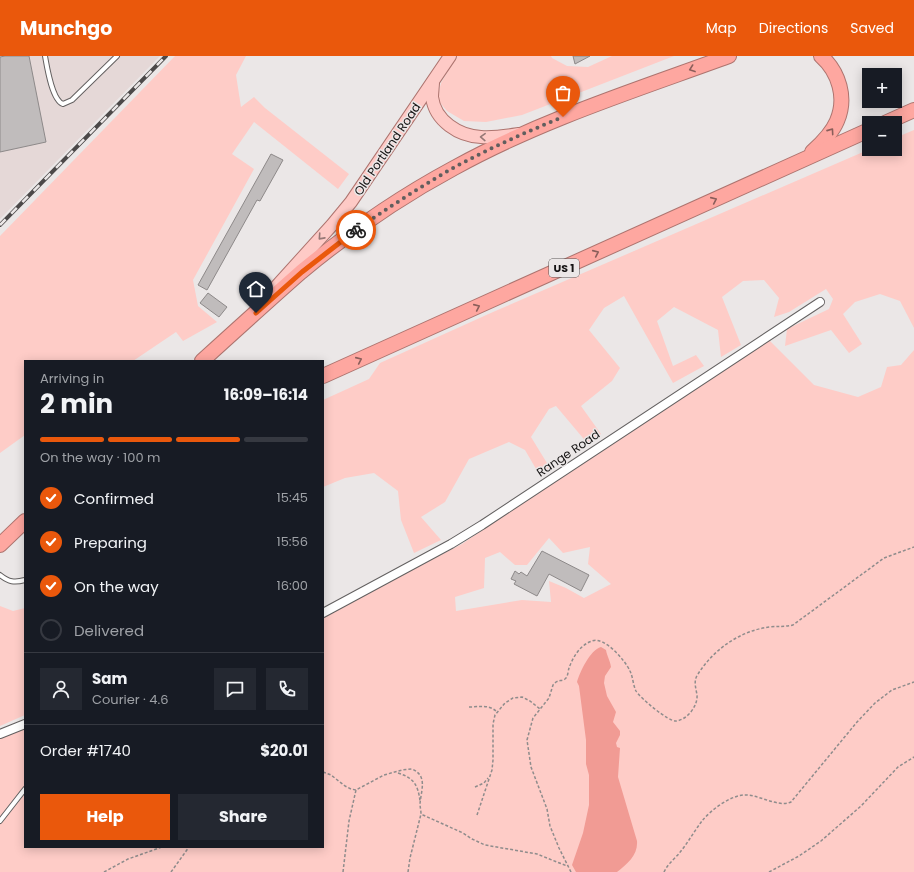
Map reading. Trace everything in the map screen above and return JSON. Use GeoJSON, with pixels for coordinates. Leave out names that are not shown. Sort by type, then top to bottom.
{"type":"FeatureCollection","features":[{"type":"Feature","properties":{"kind":"highway"},"geometry":{"type":"LineString","coordinates":[[203,360],[302,272],[379,214],[454,168],[522,134],[729,56]]}},
{"type":"Feature","properties":{"kind":"highway","name":"US 1"},"geometry":{"type":"LineString","coordinates":[[324,376],[804,159],[832,130],[840,111],[841,100],[838,79],[828,62],[821,56]]}},
{"type":"Feature","properties":{"kind":"highway"},"geometry":{"type":"LineString","coordinates":[[901,116],[914,110]]}},
{"type":"Feature","properties":{"kind":"highway"},"geometry":{"type":"LineString","coordinates":[[804,159],[862,133]]}},
{"type":"Feature","properties":{"kind":"highway"},"geometry":{"type":"LineString","coordinates":[[0,545],[24,522]]}},
{"type":"Feature","properties":{"kind":"highway"},"geometry":{"type":"LineString","coordinates":[[0,551],[24,535]]}},
{"type":"Feature","properties":{"kind":"main road","name":"Old Portland Road"},"geometry":{"type":"LineString","coordinates":[[222,343],[292,270],[332,225],[364,183],[450,56]]}},
{"type":"Feature","properties":{"kind":"main road"},"geometry":{"type":"LineString","coordinates":[[433,80],[432,96],[436,111],[456,130],[473,136],[482,137],[522,134]]}},
{"type":"Feature","properties":{"kind":"street","name":"Range Road"},"geometry":{"type":"LineString","coordinates":[[324,612],[451,544],[482,525],[820,302]]}},
{"type":"Feature","properties":{"kind":"street"},"geometry":{"type":"LineString","coordinates":[[0,734],[24,724]]}},
{"type":"Feature","properties":{"kind":"lane"},"geometry":{"type":"LineString","coordinates":[[45,56],[55,96],[59,102],[63,104],[72,100],[116,56]]}},
{"type":"Feature","properties":{"kind":"lane"},"geometry":{"type":"LineString","coordinates":[[0,575],[13,583],[24,580]]}},
{"type":"Feature","properties":{"kind":"lane"},"geometry":{"type":"LineString","coordinates":[[0,821],[24,790]]}},
{"type":"Feature","properties":{"kind":"path"},"geometry":{"type":"LineString","coordinates":[[571,872],[550,826],[545,801],[531,767],[527,740],[533,718],[549,698],[553,685],[556,682],[564,680],[567,676],[574,657],[579,650],[589,642],[598,640],[610,647],[627,665],[632,674],[635,690],[647,703],[671,721],[682,720],[689,714],[697,701],[695,682],[696,676],[705,664],[721,648],[734,639],[747,633],[769,627],[780,628],[793,625],[884,558],[914,547]]}},
{"type":"Feature","properties":{"kind":"path"},"geometry":{"type":"LineString","coordinates":[[664,872],[667,866],[678,855],[703,820],[713,811],[733,798],[742,795],[780,803],[788,804],[791,802],[857,722],[875,703],[892,690],[914,682]]}},
{"type":"Feature","properties":{"kind":"path"},"geometry":{"type":"LineString","coordinates":[[477,815],[493,760],[493,724],[495,715],[505,703],[513,698],[522,697],[540,709]]}},
{"type":"Feature","properties":{"kind":"path"},"geometry":{"type":"LineString","coordinates":[[469,707],[489,707],[493,708],[497,712]]}},
{"type":"Feature","properties":{"kind":"path"},"geometry":{"type":"LineString","coordinates":[[769,872],[813,847],[825,838],[861,806],[898,767],[914,757]]}},
{"type":"Feature","properties":{"kind":"path"},"geometry":{"type":"LineString","coordinates":[[324,772],[331,775],[345,786],[356,790],[384,775],[412,769],[420,775],[423,781],[420,803]]}},
{"type":"Feature","properties":{"kind":"path"},"geometry":{"type":"LineString","coordinates":[[396,772],[406,775],[416,785],[419,791],[421,814],[408,872]]}},
{"type":"Feature","properties":{"kind":"path"},"geometry":{"type":"LineString","coordinates":[[475,787],[484,783],[489,776]]}},
{"type":"Feature","properties":{"kind":"path"},"geometry":{"type":"LineString","coordinates":[[342,872],[349,821],[356,790]]}},
{"type":"Feature","properties":{"kind":"path"},"geometry":{"type":"LineString","coordinates":[[421,814],[485,845],[537,854],[567,866]]}},
{"type":"Feature","properties":{"kind":"path"},"geometry":{"type":"LineString","coordinates":[[104,872],[128,859],[159,848]]}},
{"type":"Feature","properties":{"kind":"path"},"geometry":{"type":"LineString","coordinates":[[171,872],[188,848]]}},
{"type":"Feature","properties":{"kind":"shaded area"},"geometry":{"type":"Polygon","coordinates":[[[0,56],[160,56],[0,219],[0,56]]]}},
{"type":"Feature","properties":{"kind":"shaded area"},"geometry":{"type":"Polygon","coordinates":[[[175,56],[246,56],[236,75],[241,107],[254,97],[265,108],[349,174],[338,189],[254,122],[232,154],[254,169],[193,280],[198,306],[217,322],[183,341],[176,332],[134,360],[24,360],[24,436],[0,453],[0,236],[175,56]]]}},
{"type":"Feature","properties":{"kind":"shaded area"},"geometry":{"type":"Polygon","coordinates":[[[457,56],[551,56],[567,66],[588,67],[612,56],[674,56],[522,115],[486,122],[464,121],[447,111],[437,99],[441,83],[457,56]]]}},
{"type":"Feature","properties":{"kind":"shaded area"},"geometry":{"type":"Polygon","coordinates":[[[914,130],[914,328],[900,301],[880,294],[855,302],[843,314],[862,344],[849,353],[831,330],[785,346],[787,329],[829,309],[833,299],[826,289],[789,312],[774,317],[779,298],[764,280],[743,281],[722,297],[741,345],[721,357],[718,330],[674,307],[657,321],[673,366],[696,355],[704,366],[673,383],[624,296],[604,308],[589,330],[620,368],[612,381],[581,406],[601,434],[588,444],[556,406],[549,409],[531,437],[550,468],[539,474],[525,450],[509,442],[469,459],[445,502],[421,517],[441,540],[414,553],[401,520],[398,491],[374,473],[345,478],[324,487],[324,400],[369,379],[380,363],[493,312],[862,152],[862,156],[902,156],[902,135],[914,130]]]}},
{"type":"Feature","properties":{"kind":"shaded area"},"geometry":{"type":"Polygon","coordinates":[[[769,340],[814,385],[858,397],[881,387],[887,367],[901,365],[914,350],[914,872],[0,872],[0,738],[24,728],[24,848],[324,848],[324,615],[462,544],[539,491],[769,340]],[[549,538],[527,565],[515,565],[500,552],[485,558],[484,588],[455,597],[456,611],[522,600],[551,602],[549,581],[584,598],[611,584],[588,564],[590,547],[563,553],[549,538]]]}},
{"type":"Feature","properties":{"kind":"shaded area"},"geometry":{"type":"Polygon","coordinates":[[[0,606],[13,611],[24,608],[24,715],[0,726],[0,606]]]}},
{"type":"Feature","properties":{"kind":"shaded area"},"geometry":{"type":"Polygon","coordinates":[[[601,647],[606,650],[611,665],[605,676],[604,683],[607,696],[616,712],[613,722],[620,731],[620,735],[616,743],[617,747],[620,748],[618,777],[637,841],[637,846],[632,858],[617,872],[576,872],[572,865],[583,833],[589,805],[589,775],[586,764],[586,740],[579,686],[577,682],[589,657],[593,652],[601,647]]]}},
{"type":"Feature","properties":{"kind":"building"},"geometry":{"type":"Polygon","coordinates":[[[29,56],[46,142],[0,152],[0,57],[29,56]]]}},
{"type":"Feature","properties":{"kind":"building"},"geometry":{"type":"Polygon","coordinates":[[[573,56],[590,56],[575,64],[573,56]]]}},
{"type":"Feature","properties":{"kind":"building"},"geometry":{"type":"Polygon","coordinates":[[[271,154],[283,160],[260,201],[257,200],[207,290],[198,285],[271,154]]]}},
{"type":"Feature","properties":{"kind":"building"},"geometry":{"type":"Polygon","coordinates":[[[208,293],[227,307],[219,317],[200,303],[208,293]]]}},
{"type":"Feature","properties":{"kind":"building"},"geometry":{"type":"Polygon","coordinates":[[[542,551],[589,575],[581,591],[549,574],[537,596],[514,584],[516,581],[511,579],[515,571],[519,574],[521,572],[527,576],[542,551]]]}},
{"type":"Feature","properties":{"kind":"railway"},"geometry":{"type":"LineString","coordinates":[[0,225],[166,56]]}},
{"type":"Feature","properties":{"kind":"way so far"},"geometry":{"type":"LineString","coordinates":[[356,230],[416,190],[454,168],[522,134],[563,117]]}},
{"type":"Feature","properties":{"kind":"route"},"geometry":{"type":"LineString","coordinates":[[256,313],[302,272],[356,230]]}}]}
